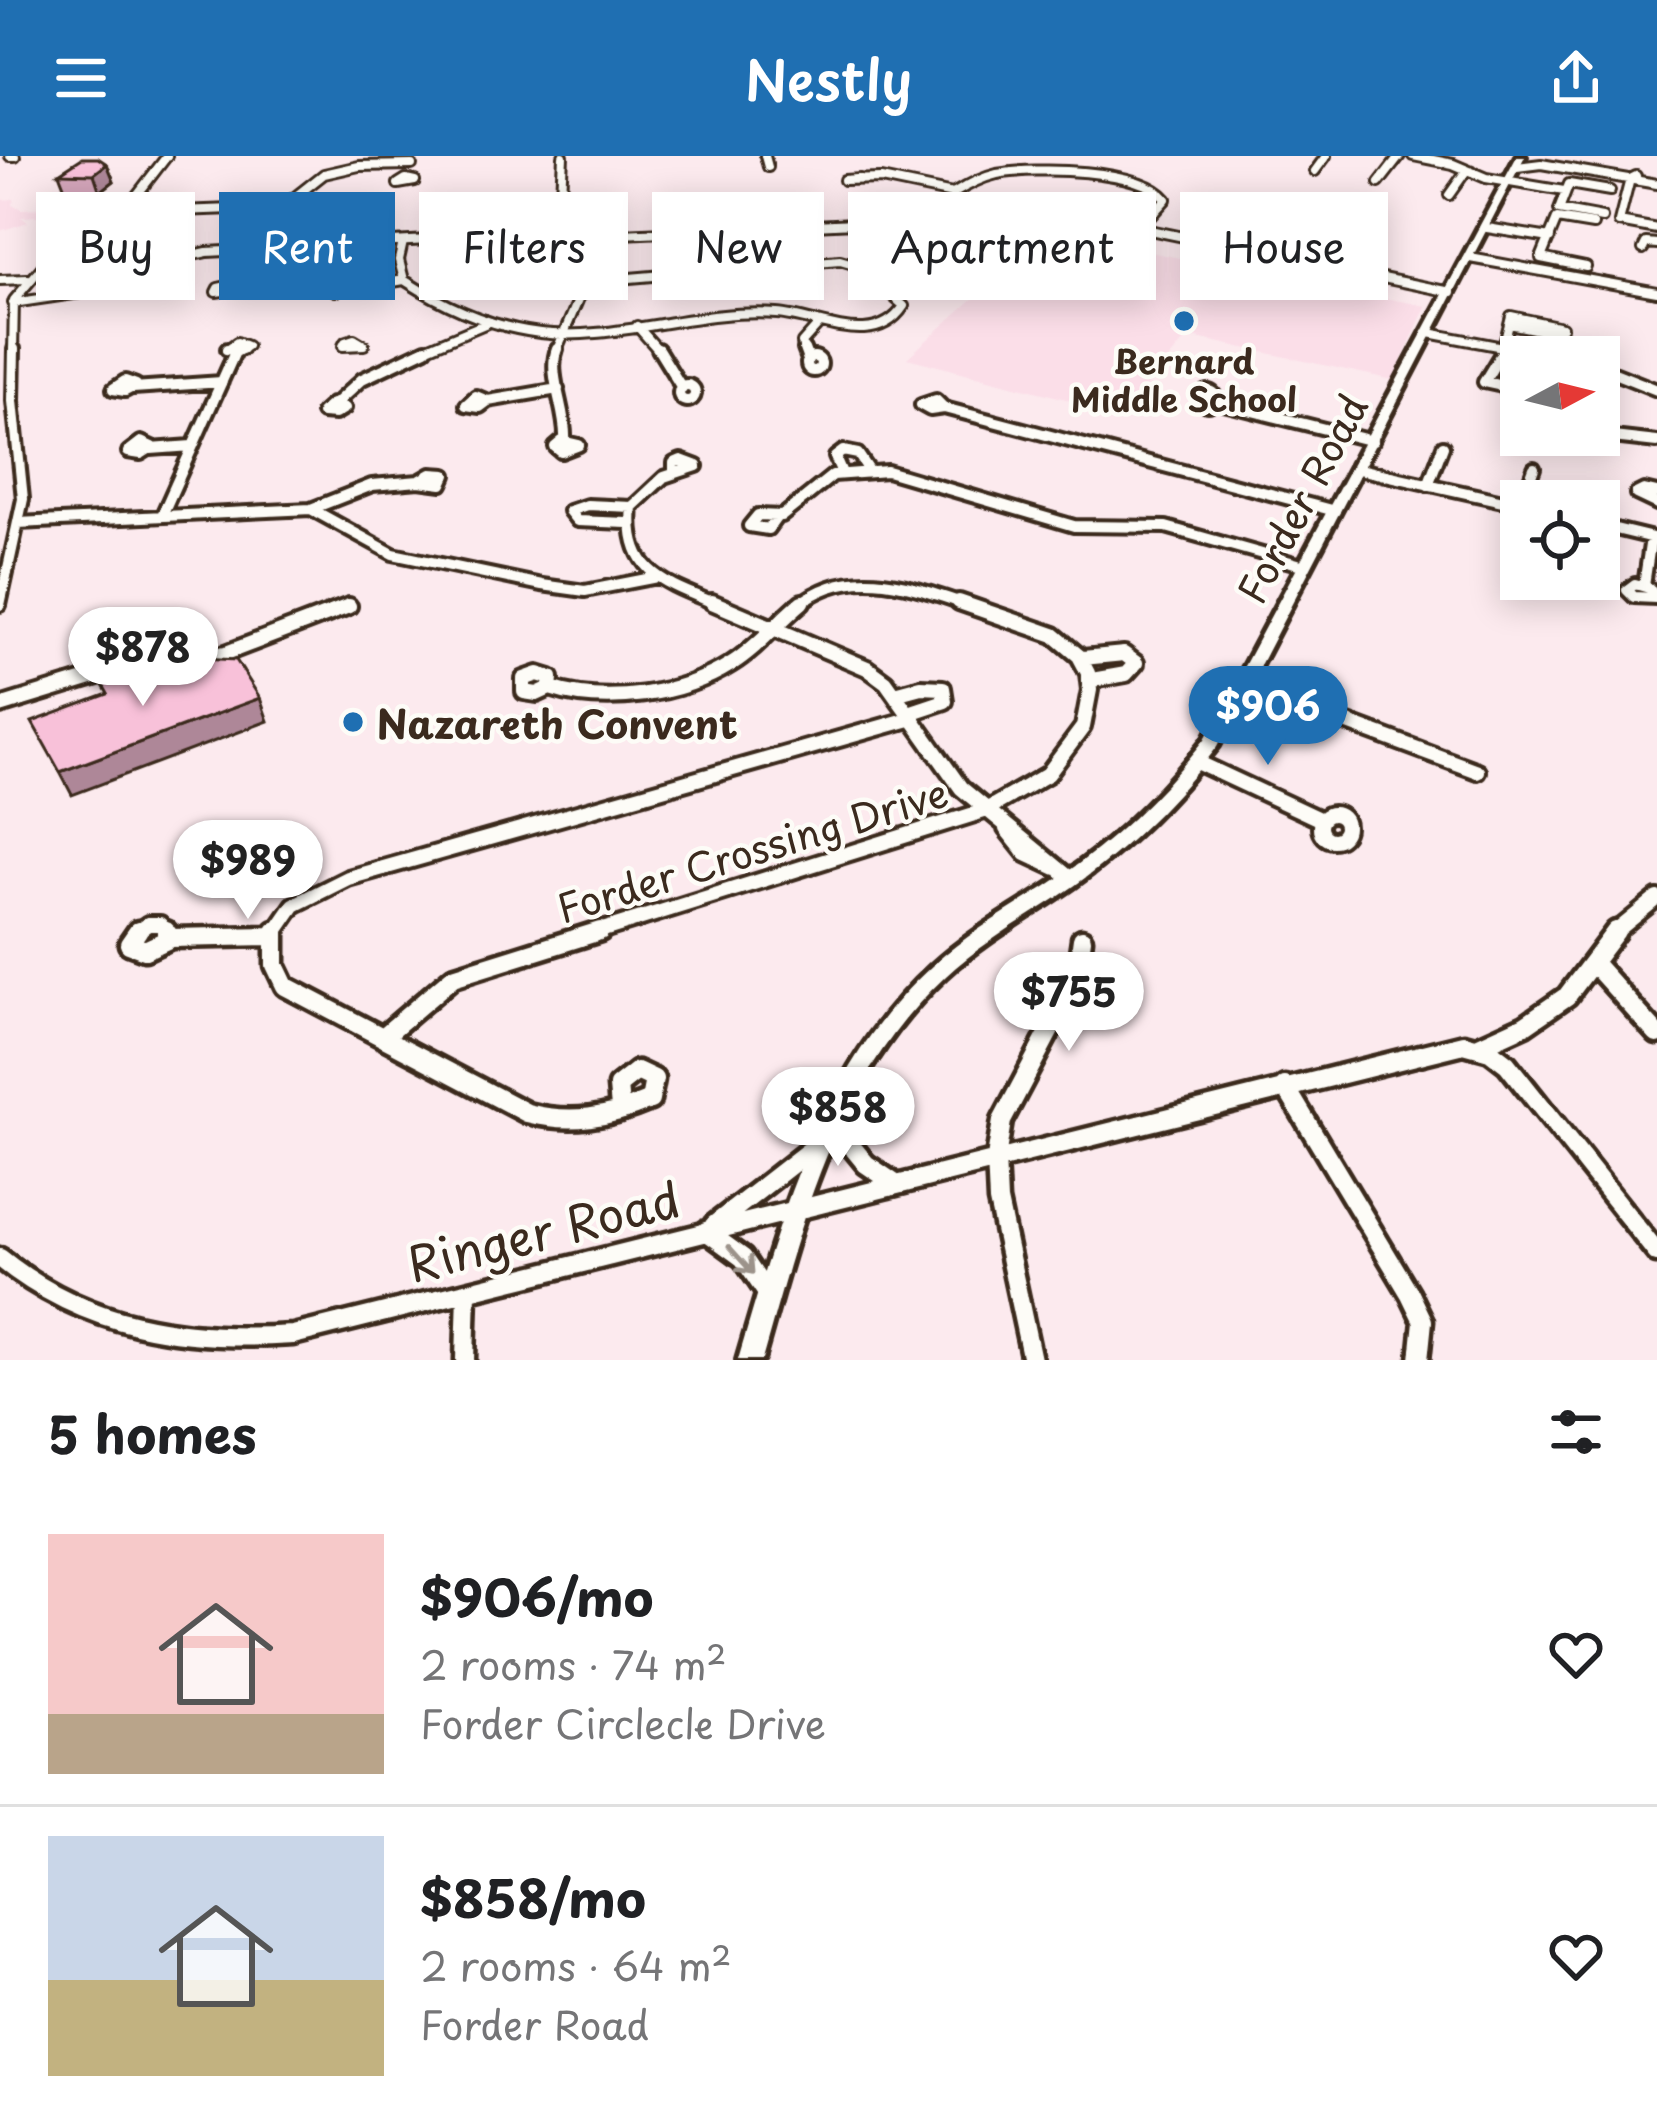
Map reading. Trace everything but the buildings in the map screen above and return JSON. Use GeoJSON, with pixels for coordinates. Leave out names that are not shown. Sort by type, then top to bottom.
{"type":"FeatureCollection","features":[{"type":"Feature","properties":{"kind":"main road","name":"Forder Road"},"geometry":{"type":"LineString","coordinates":[[750,1360],[796,1208],[830,1120],[890,1027],[937,973],[1071,879],[1144,818],[1197,762],[1359,469],[1516,168]]}},
{"type":"Feature","properties":{"kind":"street"},"geometry":{"type":"LineString","coordinates":[[139,192],[167,156]]}},
{"type":"Feature","properties":{"kind":"street"},"geometry":{"type":"LineString","coordinates":[[561,192],[562,156]]}},
{"type":"Feature","properties":{"kind":"street"},"geometry":{"type":"LineString","coordinates":[[765,156],[767,167]]}},
{"type":"Feature","properties":{"kind":"street"},"geometry":{"type":"LineString","coordinates":[[1315,171],[1326,156]]}},
{"type":"Feature","properties":{"kind":"street"},"geometry":{"type":"LineString","coordinates":[[1379,183],[1400,156]]}},
{"type":"Feature","properties":{"kind":"street"},"geometry":{"type":"LineString","coordinates":[[1413,156],[1466,171],[1541,164],[1657,175]]}},
{"type":"Feature","properties":{"kind":"street"},"geometry":{"type":"LineString","coordinates":[[1545,156],[1657,184]]}},
{"type":"Feature","properties":{"kind":"street"},"geometry":{"type":"LineString","coordinates":[[195,210],[293,207],[296,198],[318,178],[414,160],[408,179]]}},
{"type":"Feature","properties":{"kind":"street"},"geometry":{"type":"LineString","coordinates":[[1516,168],[1564,191]]}},
{"type":"Feature","properties":{"kind":"street"},"geometry":{"type":"LineString","coordinates":[[1449,195],[1466,171]]}},
{"type":"Feature","properties":{"kind":"street"},"geometry":{"type":"LineString","coordinates":[[956,192],[980,175],[1072,172],[1161,192],[1166,199],[1156,210]]}},
{"type":"Feature","properties":{"kind":"street"},"geometry":{"type":"LineString","coordinates":[[1632,175],[1619,222],[1657,229]]}},
{"type":"Feature","properties":{"kind":"street"},"geometry":{"type":"LineString","coordinates":[[860,179],[941,192]]}},
{"type":"Feature","properties":{"kind":"street"},"geometry":{"type":"LineString","coordinates":[[1603,218],[1559,210],[1569,184],[1610,191]]}},
{"type":"Feature","properties":{"kind":"street"},"geometry":{"type":"LineString","coordinates":[[1586,267],[1540,258],[1557,219],[1593,225]]}},
{"type":"Feature","properties":{"kind":"street"},"geometry":{"type":"LineString","coordinates":[[628,234],[848,223]]}},
{"type":"Feature","properties":{"kind":"street"},"geometry":{"type":"LineString","coordinates":[[1487,228],[1550,238]]}},
{"type":"Feature","properties":{"kind":"street"},"geometry":{"type":"LineString","coordinates":[[1156,231],[1451,292]]}},
{"type":"Feature","properties":{"kind":"street"},"geometry":{"type":"LineString","coordinates":[[395,242],[419,241]]}},
{"type":"Feature","properties":{"kind":"street"},"geometry":{"type":"LineString","coordinates":[[404,242],[399,260],[404,280],[430,297],[488,322],[564,335],[773,314],[864,328],[894,320],[904,305],[899,300]]}},
{"type":"Feature","properties":{"kind":"street"},"geometry":{"type":"LineString","coordinates":[[1643,250],[1646,242],[1657,244]]}},
{"type":"Feature","properties":{"kind":"street"},"geometry":{"type":"LineString","coordinates":[[1470,258],[1657,292]]}},
{"type":"Feature","properties":{"kind":"street"},"geometry":{"type":"LineString","coordinates":[[628,279],[831,260],[848,263]]}},
{"type":"Feature","properties":{"kind":"street"},"geometry":{"type":"LineString","coordinates":[[2,592],[23,492],[6,391],[6,334],[13,302],[36,273]]}},
{"type":"Feature","properties":{"kind":"street"},"geometry":{"type":"LineString","coordinates":[[0,280],[28,279]]}},
{"type":"Feature","properties":{"kind":"street"},"geometry":{"type":"LineString","coordinates":[[395,282],[404,280]]}},
{"type":"Feature","properties":{"kind":"street"},"geometry":{"type":"LineString","coordinates":[[13,302],[36,299]]}},
{"type":"Feature","properties":{"kind":"street"},"geometry":{"type":"LineString","coordinates":[[565,440],[567,417],[553,359],[579,306],[577,300]]}},
{"type":"Feature","properties":{"kind":"street"},"geometry":{"type":"LineString","coordinates":[[1507,336],[1510,316],[1562,327],[1559,332],[1547,332],[1509,324]]}},
{"type":"Feature","properties":{"kind":"street"},"geometry":{"type":"LineString","coordinates":[[336,403],[354,382],[488,322]]}},
{"type":"Feature","properties":{"kind":"street"},"geometry":{"type":"LineString","coordinates":[[808,360],[802,343],[819,324]]}},
{"type":"Feature","properties":{"kind":"street"},"geometry":{"type":"LineString","coordinates":[[637,326],[649,335],[682,388]]}},
{"type":"Feature","properties":{"kind":"street"},"geometry":{"type":"LineString","coordinates":[[1429,332],[1500,347]]}},
{"type":"Feature","properties":{"kind":"street"},"geometry":{"type":"LineString","coordinates":[[358,348],[383,367]]}},
{"type":"Feature","properties":{"kind":"street"},"geometry":{"type":"LineString","coordinates":[[163,513],[235,352]]}},
{"type":"Feature","properties":{"kind":"street"},"geometry":{"type":"LineString","coordinates":[[1500,356],[1484,382],[1500,385]]}},
{"type":"Feature","properties":{"kind":"street"},"geometry":{"type":"LineString","coordinates":[[1620,377],[1657,390]]}},
{"type":"Feature","properties":{"kind":"street"},"geometry":{"type":"LineString","coordinates":[[133,388],[222,382]]}},
{"type":"Feature","properties":{"kind":"street"},"geometry":{"type":"LineString","coordinates":[[488,400],[558,388]]}},
{"type":"Feature","properties":{"kind":"street"},"geometry":{"type":"LineString","coordinates":[[1216,402],[1373,441]]}},
{"type":"Feature","properties":{"kind":"street"},"geometry":{"type":"LineString","coordinates":[[944,407],[1335,511]]}},
{"type":"Feature","properties":{"kind":"street"},"geometry":{"type":"LineString","coordinates":[[1620,440],[1657,442]]}},
{"type":"Feature","properties":{"kind":"street"},"geometry":{"type":"LineString","coordinates":[[151,448],[192,446]]}},
{"type":"Feature","properties":{"kind":"street"},"geometry":{"type":"LineString","coordinates":[[1428,485],[1443,446]]}},
{"type":"Feature","properties":{"kind":"street"},"geometry":{"type":"LineString","coordinates":[[842,473],[835,458],[843,452],[858,454],[868,469]]}},
{"type":"Feature","properties":{"kind":"street"},"geometry":{"type":"LineString","coordinates":[[1530,480],[1534,468]]}},
{"type":"Feature","properties":{"kind":"street"},"geometry":{"type":"LineString","coordinates":[[776,518],[822,482],[868,469],[1074,526],[1166,527],[1305,566]]}},
{"type":"Feature","properties":{"kind":"street"},"geometry":{"type":"LineString","coordinates":[[1359,469],[1500,500]]}},
{"type":"Feature","properties":{"kind":"street"},"geometry":{"type":"LineString","coordinates":[[674,471],[632,507],[627,524],[636,557],[657,577],[857,662],[895,694],[961,788],[1006,829],[1010,840],[1040,865],[1056,868],[1071,879]]}},
{"type":"Feature","properties":{"kind":"street"},"geometry":{"type":"LineString","coordinates":[[18,523],[311,509],[354,489],[418,481]]}},
{"type":"Feature","properties":{"kind":"street"},"geometry":{"type":"LineString","coordinates":[[1657,493],[1644,490],[1636,494],[1657,503]]}},
{"type":"Feature","properties":{"kind":"street"},"geometry":{"type":"LineString","coordinates":[[627,524],[577,520],[569,511],[587,505],[632,507]]}},
{"type":"Feature","properties":{"kind":"street"},"geometry":{"type":"LineString","coordinates":[[311,509],[393,554],[542,585],[585,591],[657,577]]}},
{"type":"Feature","properties":{"kind":"street"},"geometry":{"type":"LineString","coordinates":[[1620,530],[1654,538],[1644,586]]}},
{"type":"Feature","properties":{"kind":"street"},"geometry":{"type":"LineString","coordinates":[[550,688],[594,699],[698,679],[731,665],[827,585],[874,579],[1051,633],[1083,658],[1092,680],[1131,672],[1136,663],[1124,655],[1083,658]]}},
{"type":"Feature","properties":{"kind":"street"},"geometry":{"type":"LineString","coordinates":[[0,706],[101,675],[226,653],[349,606]]}},
{"type":"Feature","properties":{"kind":"street","name":"Forder Crossing Drive"},"geometry":{"type":"LineString","coordinates":[[384,1036],[453,977],[984,811],[1044,778],[1062,760],[1082,728],[1092,680]]}},
{"type":"Feature","properties":{"kind":"street"},"geometry":{"type":"LineString","coordinates":[[1240,683],[1477,771]]}},
{"type":"Feature","properties":{"kind":"street"},"geometry":{"type":"LineString","coordinates":[[620,1108],[592,1122],[561,1122],[527,1113],[285,986],[270,960],[270,937],[290,910],[314,891],[348,878],[911,716],[945,700],[943,688],[921,687],[895,694]]}},
{"type":"Feature","properties":{"kind":"street"},"geometry":{"type":"LineString","coordinates":[[1197,762],[1319,819]]}},
{"type":"Feature","properties":{"kind":"street","name":"Ringer Road"},"geometry":{"type":"LineString","coordinates":[[0,1258],[52,1296],[101,1317],[160,1332],[216,1338],[292,1335],[1444,1047],[1478,1046],[1546,1012],[1567,996],[1613,933],[1657,898]]}},
{"type":"Feature","properties":{"kind":"street"},"geometry":{"type":"LineString","coordinates":[[171,938],[270,937]]}},
{"type":"Feature","properties":{"kind":"street"},"geometry":{"type":"LineString","coordinates":[[1032,1360],[998,1201],[995,1158],[1002,1121],[1076,981],[1082,939]]}},
{"type":"Feature","properties":{"kind":"street"},"geometry":{"type":"LineString","coordinates":[[1594,964],[1657,1034]]}},
{"type":"Feature","properties":{"kind":"street"},"geometry":{"type":"LineString","coordinates":[[1478,1046],[1508,1064],[1657,1253]]}},
{"type":"Feature","properties":{"kind":"street"},"geometry":{"type":"LineString","coordinates":[[1285,1086],[1410,1294],[1423,1321],[1419,1360]]}},
{"type":"Feature","properties":{"kind":"street"},"geometry":{"type":"LineString","coordinates":[[830,1120],[866,1164],[894,1183]]}},
{"type":"Feature","properties":{"kind":"street"},"geometry":{"type":"LineString","coordinates":[[769,1297],[743,1258],[706,1231],[818,1143]]}},
{"type":"Feature","properties":{"kind":"street"},"geometry":{"type":"LineString","coordinates":[[465,1360],[466,1292]]}},
{"type":"Feature","properties":{"kind":"shaded area"},"geometry":{"type":"Polygon","coordinates":[[[14,199],[12,204],[21,209],[36,208],[36,216],[21,217],[28,222],[0,231],[0,200],[14,199]]]}},
{"type":"Feature","properties":{"kind":"shaded area","name":"Bernard Middle School"},"geometry":{"type":"Polygon","coordinates":[[[1156,253],[1180,258],[1180,300],[1388,299],[1426,306],[1393,380],[1188,336],[1124,414],[907,358],[971,300],[1156,300],[1156,253]]]}},
{"type":"Feature","properties":{"kind":"place","name":"Bernard Middle School"},"geometry":{"type":"Point","coordinates":[1184,321]}},
{"type":"Feature","properties":{"kind":"place","name":"Nazareth Convent"},"geometry":{"type":"Point","coordinates":[353,722]}}]}
